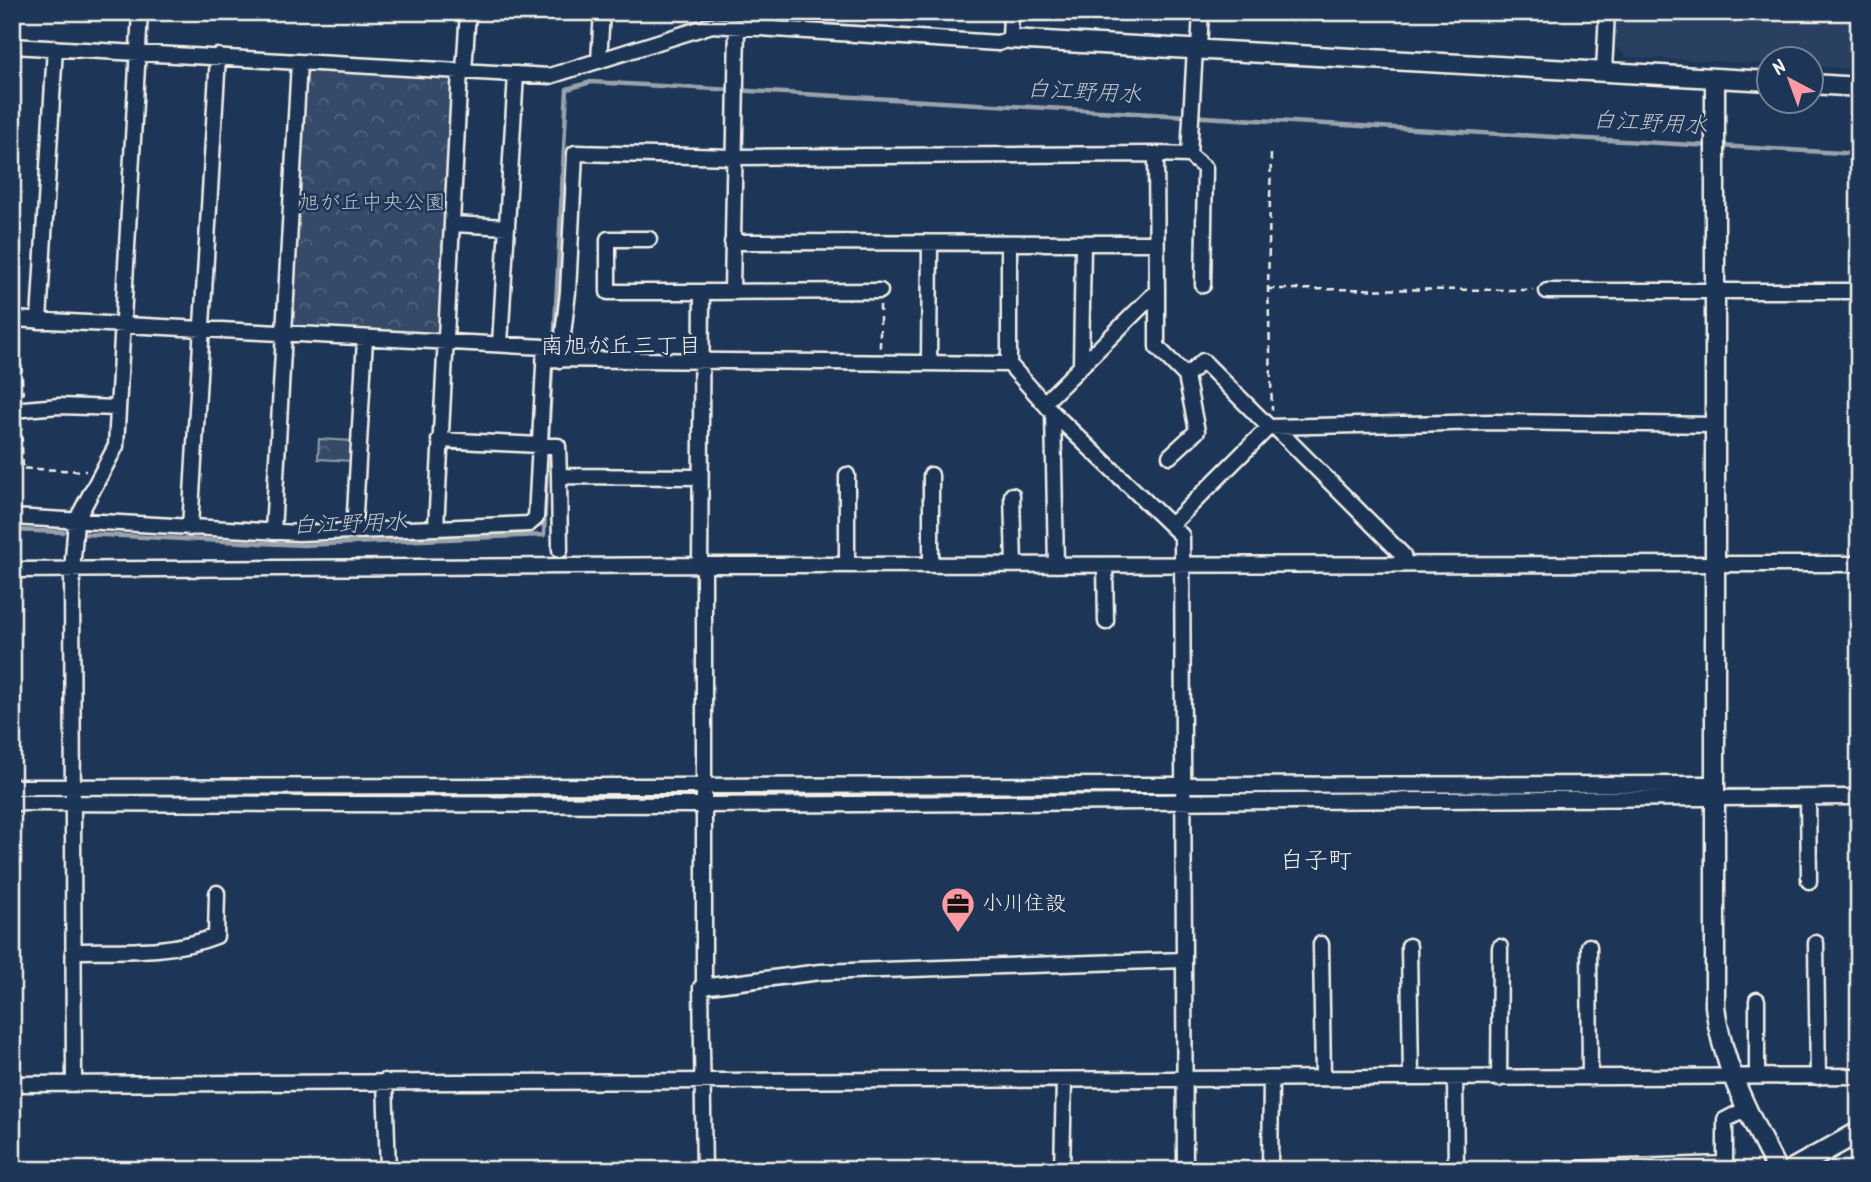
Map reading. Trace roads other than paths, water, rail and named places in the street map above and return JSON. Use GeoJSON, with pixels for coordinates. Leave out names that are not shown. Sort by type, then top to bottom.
{"type":"FeatureCollection","features":[{"type":"Feature","properties":{"kind":"main road"},"geometry":{"type":"LineString","coordinates":[[1791,1170],[1859,1132]]}},
{"type":"Feature","properties":{"kind":"street"},"geometry":{"type":"LineString","coordinates":[[74,1083],[72,571],[76,521],[100,471],[116,446],[140,12]]}},
{"type":"Feature","properties":{"kind":"street"},"geometry":{"type":"LineString","coordinates":[[436,527],[444,343],[468,12]]}},
{"type":"Feature","properties":{"kind":"street"},"geometry":{"type":"LineString","coordinates":[[599,61],[602,12]]}},
{"type":"Feature","properties":{"kind":"street"},"geometry":{"type":"LineString","coordinates":[[1010,39],[1011,12]]}},
{"type":"Feature","properties":{"kind":"street"},"geometry":{"type":"LineString","coordinates":[[1189,155],[1190,115],[1201,12]]}},
{"type":"Feature","properties":{"kind":"street"},"geometry":{"type":"LineString","coordinates":[[1604,71],[1607,12]]}},
{"type":"Feature","properties":{"kind":"street"},"geometry":{"type":"LineString","coordinates":[[732,291],[734,22]]}},
{"type":"Feature","properties":{"kind":"street"},"geometry":{"type":"LineString","coordinates":[[12,46],[550,76],[712,25],[734,22],[998,43],[1010,39],[1197,48],[1756,80]]}},
{"type":"Feature","properties":{"kind":"street"},"geometry":{"type":"LineString","coordinates":[[39,321],[55,48]]}},
{"type":"Feature","properties":{"kind":"street"},"geometry":{"type":"LineString","coordinates":[[190,528],[218,56]]}},
{"type":"Feature","properties":{"kind":"street"},"geometry":{"type":"LineString","coordinates":[[272,532],[299,62]]}},
{"type":"Feature","properties":{"kind":"street"},"geometry":{"type":"LineString","coordinates":[[500,344],[516,74]]}},
{"type":"Feature","properties":{"kind":"street"},"geometry":{"type":"LineString","coordinates":[[1715,78],[1715,1006],[1719,1041],[1732,1077],[1777,1170]]}},
{"type":"Feature","properties":{"kind":"street"},"geometry":{"type":"LineString","coordinates":[[1826,85],[1859,87]]}},
{"type":"Feature","properties":{"kind":"street"},"geometry":{"type":"LineString","coordinates":[[561,360],[568,292],[575,153],[733,157],[1189,155],[1205,169],[1203,285]]}},
{"type":"Feature","properties":{"kind":"street"},"geometry":{"type":"LineString","coordinates":[[1156,154],[1157,347],[1186,376],[1197,430],[1170,456]]}},
{"type":"Feature","properties":{"kind":"street"},"geometry":{"type":"LineString","coordinates":[[454,225],[507,227]]}},
{"type":"Feature","properties":{"kind":"street"},"geometry":{"type":"LineString","coordinates":[[649,239],[608,239],[608,292],[880,292]]}},
{"type":"Feature","properties":{"kind":"street"},"geometry":{"type":"LineString","coordinates":[[732,242],[1156,243]]}},
{"type":"Feature","properties":{"kind":"street"},"geometry":{"type":"LineString","coordinates":[[929,363],[930,243]]}},
{"type":"Feature","properties":{"kind":"street"},"geometry":{"type":"LineString","coordinates":[[1010,243],[1009,364],[1049,408],[1182,536],[1185,1170]]}},
{"type":"Feature","properties":{"kind":"street"},"geometry":{"type":"LineString","coordinates":[[1081,366],[1083,244]]}},
{"type":"Feature","properties":{"kind":"street"},"geometry":{"type":"LineString","coordinates":[[1056,565],[1049,408],[1081,366],[1157,290]]}},
{"type":"Feature","properties":{"kind":"street"},"geometry":{"type":"LineString","coordinates":[[1546,290],[1859,291]]}},
{"type":"Feature","properties":{"kind":"street"},"geometry":{"type":"LineString","coordinates":[[702,292],[700,477],[704,987]]}},
{"type":"Feature","properties":{"kind":"street"},"geometry":{"type":"LineString","coordinates":[[12,319],[365,340],[545,347],[536,518],[529,524],[272,532],[12,517]]}},
{"type":"Feature","properties":{"kind":"street"},"geometry":{"type":"LineString","coordinates":[[354,531],[365,340]]}},
{"type":"Feature","properties":{"kind":"street"},"geometry":{"type":"LineString","coordinates":[[545,359],[1009,364]]}},
{"type":"Feature","properties":{"kind":"street"},"geometry":{"type":"LineString","coordinates":[[1186,376],[1203,361],[1403,555],[1405,564]]}},
{"type":"Feature","properties":{"kind":"street"},"geometry":{"type":"LineString","coordinates":[[19,409],[59,405],[118,408]]}},
{"type":"Feature","properties":{"kind":"street"},"geometry":{"type":"LineString","coordinates":[[1171,524],[1272,427],[1493,422],[1716,425]]}},
{"type":"Feature","properties":{"kind":"street"},"geometry":{"type":"LineString","coordinates":[[439,440],[558,446],[560,550]]}},
{"type":"Feature","properties":{"kind":"street"},"geometry":{"type":"LineString","coordinates":[[847,475],[847,565]]}},
{"type":"Feature","properties":{"kind":"street"},"geometry":{"type":"LineString","coordinates":[[931,475],[931,565]]}},
{"type":"Feature","properties":{"kind":"street"},"geometry":{"type":"LineString","coordinates":[[559,476],[700,477]]}},
{"type":"Feature","properties":{"kind":"street"},"geometry":{"type":"LineString","coordinates":[[1012,495],[1014,565]]}},
{"type":"Feature","properties":{"kind":"street"},"geometry":{"type":"LineString","coordinates":[[12,570],[702,565],[1859,564]]}},
{"type":"Feature","properties":{"kind":"street"},"geometry":{"type":"LineString","coordinates":[[1105,565],[1106,622]]}},
{"type":"Feature","properties":{"kind":"street"},"geometry":{"type":"LineString","coordinates":[[702,795],[1185,784],[1859,797]]}},
{"type":"Feature","properties":{"kind":"street"},"geometry":{"type":"LineString","coordinates":[[12,787],[74,795],[702,795],[1185,801],[1716,793]]}},
{"type":"Feature","properties":{"kind":"street"},"geometry":{"type":"LineString","coordinates":[[12,803],[74,795]]}},
{"type":"Feature","properties":{"kind":"street"},"geometry":{"type":"LineString","coordinates":[[1808,798],[1809,881]]}},
{"type":"Feature","properties":{"kind":"street"},"geometry":{"type":"LineString","coordinates":[[73,951],[165,949],[209,939],[216,936],[217,893]]}},
{"type":"Feature","properties":{"kind":"street"},"geometry":{"type":"LineString","coordinates":[[1816,943],[1818,1077]]}},
{"type":"Feature","properties":{"kind":"street"},"geometry":{"type":"LineString","coordinates":[[1321,944],[1322,1077]]}},
{"type":"Feature","properties":{"kind":"street"},"geometry":{"type":"LineString","coordinates":[[1409,946],[1411,1078]]}},
{"type":"Feature","properties":{"kind":"street"},"geometry":{"type":"LineString","coordinates":[[1589,946],[1590,1078]]}},
{"type":"Feature","properties":{"kind":"street"},"geometry":{"type":"LineString","coordinates":[[1499,1079],[1500,947]]}},
{"type":"Feature","properties":{"kind":"street"},"geometry":{"type":"LineString","coordinates":[[704,1170],[701,987],[820,972],[1184,960]]}},
{"type":"Feature","properties":{"kind":"street"},"geometry":{"type":"LineString","coordinates":[[1757,1000],[1757,1076]]}},
{"type":"Feature","properties":{"kind":"street"},"geometry":{"type":"LineString","coordinates":[[12,1084],[1859,1076]]}},
{"type":"Feature","properties":{"kind":"street"},"geometry":{"type":"LineString","coordinates":[[1270,1170],[1271,1079]]}},
{"type":"Feature","properties":{"kind":"street"},"geometry":{"type":"LineString","coordinates":[[1455,1079],[1456,1170]]}},
{"type":"Feature","properties":{"kind":"street"},"geometry":{"type":"LineString","coordinates":[[1062,1170],[1064,1080]]}},
{"type":"Feature","properties":{"kind":"street"},"geometry":{"type":"LineString","coordinates":[[385,1081],[388,1170]]}},
{"type":"Feature","properties":{"kind":"street"},"geometry":{"type":"LineString","coordinates":[[1540,1170],[1725,1167],[1724,1120],[1746,1109]]}},
{"type":"Feature","properties":{"kind":"waterway","name":"白江野用水"},"geometry":{"type":"LineString","coordinates":[[554,347],[567,89],[591,82],[1711,146]]}},
{"type":"Feature","properties":{"kind":"waterway","name":"白江野用水"},"geometry":{"type":"LineString","coordinates":[[1720,146],[1859,154]]}},
{"type":"Feature","properties":{"kind":"waterway","name":"白江野用水"},"geometry":{"type":"LineString","coordinates":[[548,438],[552,369]]}},
{"type":"Feature","properties":{"kind":"waterway","name":"白江野用水"},"geometry":{"type":"LineString","coordinates":[[84,534],[303,545],[544,535],[547,462]]}},
{"type":"Feature","properties":{"kind":"waterway","name":"白江野用水"},"geometry":{"type":"LineString","coordinates":[[12,530],[63,532]]}},
{"type":"Feature","properties":{"kind":"waterway"},"geometry":{"type":"LineString","coordinates":[[1721,790],[1845,790]]}},
{"type":"Feature","properties":{"kind":"waterway"},"geometry":{"type":"LineString","coordinates":[[12,796],[1086,792]]}},
{"type":"Feature","properties":{"kind":"place","name":"小川住設"},"geometry":{"type":"Point","coordinates":[958,934]}},
{"type":"Feature","properties":{"kind":"district","name":"南旭が丘三丁目"},"geometry":{"type":"Point","coordinates":[621,347]}},
{"type":"Feature","properties":{"kind":"district","name":"白子町"},"geometry":{"type":"Point","coordinates":[1316,861]}},
{"type":"Feature","properties":{"kind":"park label","name":"旭が丘中央公園"},"geometry":{"type":"Point","coordinates":[372,203]}}]}
